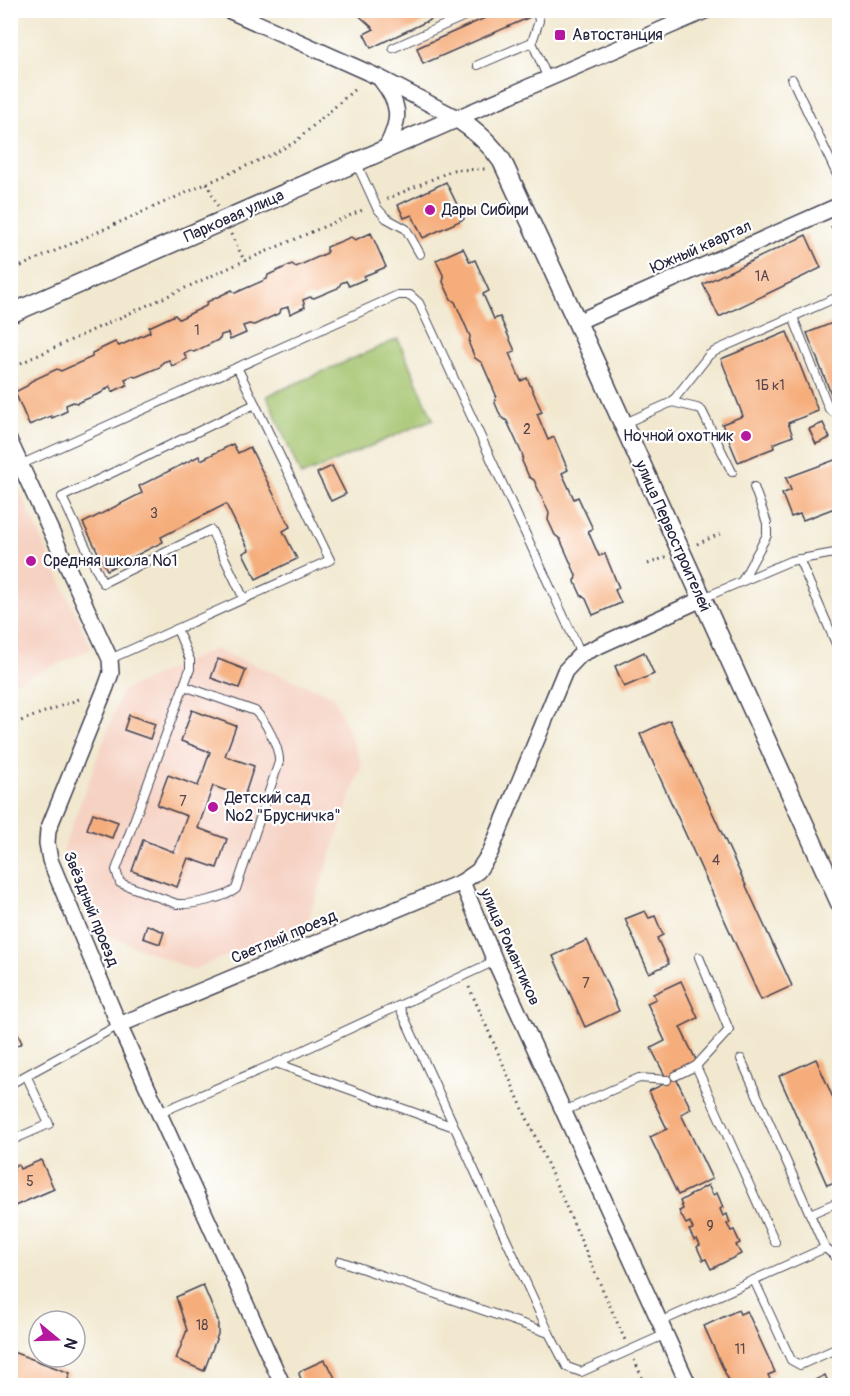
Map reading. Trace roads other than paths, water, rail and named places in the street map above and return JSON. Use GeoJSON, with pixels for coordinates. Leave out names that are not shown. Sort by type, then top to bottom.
{"type":"FeatureCollection","features":[{"type":"Feature","properties":{"kind":"street"},"geometry":{"type":"LineString","coordinates":[[228,10],[378,77],[457,118],[706,10]]}},
{"type":"Feature","properties":{"kind":"street"},"geometry":{"type":"LineString","coordinates":[[378,77],[390,91],[397,105],[394,134],[386,148]]}},
{"type":"Feature","properties":{"kind":"street","name":"Парковая улица"},"geometry":{"type":"LineString","coordinates":[[10,314],[457,118]]}},
{"type":"Feature","properties":{"kind":"street","name":"улица Первостроителей"},"geometry":{"type":"LineString","coordinates":[[457,118],[481,135],[502,161],[840,903]]}},
{"type":"Feature","properties":{"kind":"street","name":"Южный квартал"},"geometry":{"type":"LineString","coordinates":[[577,322],[840,205]]}},
{"type":"Feature","properties":{"kind":"street"},"geometry":{"type":"LineString","coordinates":[[10,442],[110,659]]}},
{"type":"Feature","properties":{"kind":"street","name":"улица Романтиков"},"geometry":{"type":"LineString","coordinates":[[689,1386],[495,961],[462,882],[478,870],[489,854],[565,670],[581,654],[702,599]]}},
{"type":"Feature","properties":{"kind":"street","name":"Звёздный проезд"},"geometry":{"type":"LineString","coordinates":[[110,659],[111,673],[106,687],[48,830],[47,843],[50,860],[119,1025],[283,1386]]}},
{"type":"Feature","properties":{"kind":"street","name":"Светлый проезд"},"geometry":{"type":"LineString","coordinates":[[119,1025],[462,882]]}},
{"type":"Feature","properties":{"kind":"lane"},"geometry":{"type":"LineString","coordinates":[[393,48],[478,10]]}},
{"type":"Feature","properties":{"kind":"lane"},"geometry":{"type":"LineString","coordinates":[[537,10],[539,21],[532,42],[548,79]]}},
{"type":"Feature","properties":{"kind":"lane"},"geometry":{"type":"LineString","coordinates":[[478,65],[532,42]]}},
{"type":"Feature","properties":{"kind":"lane"},"geometry":{"type":"LineString","coordinates":[[792,79],[840,181]]}},
{"type":"Feature","properties":{"kind":"lane"},"geometry":{"type":"LineString","coordinates":[[356,162],[376,205],[386,218],[406,229],[420,254]]}},
{"type":"Feature","properties":{"kind":"lane"},"geometry":{"type":"LineString","coordinates":[[21,464],[398,296],[410,295],[420,303],[581,654]]}},
{"type":"Feature","properties":{"kind":"lane"},"geometry":{"type":"LineString","coordinates":[[623,424],[672,402],[710,355],[719,349],[840,296]]}},
{"type":"Feature","properties":{"kind":"lane"},"geometry":{"type":"LineString","coordinates":[[793,317],[829,409],[840,417]]}},
{"type":"Feature","properties":{"kind":"lane"},"geometry":{"type":"LineString","coordinates":[[110,659],[330,560],[237,368]]}},
{"type":"Feature","properties":{"kind":"lane"},"geometry":{"type":"LineString","coordinates":[[672,402],[702,411],[732,472]]}},
{"type":"Feature","properties":{"kind":"lane"},"geometry":{"type":"LineString","coordinates":[[244,599],[211,530],[103,583],[62,497],[255,404]]}},
{"type":"Feature","properties":{"kind":"lane"},"geometry":{"type":"LineString","coordinates":[[742,581],[767,535],[767,523],[754,487]]}},
{"type":"Feature","properties":{"kind":"lane"},"geometry":{"type":"LineString","coordinates":[[702,599],[799,559],[840,552]]}},
{"type":"Feature","properties":{"kind":"lane"},"geometry":{"type":"LineString","coordinates":[[799,559],[840,653]]}},
{"type":"Feature","properties":{"kind":"lane"},"geometry":{"type":"LineString","coordinates":[[177,629],[190,660],[190,669],[117,870],[120,883],[185,905],[230,894],[236,889],[279,762],[279,754],[261,717],[255,711],[184,686]]}},
{"type":"Feature","properties":{"kind":"lane"},"geometry":{"type":"LineString","coordinates":[[675,1076],[696,1066],[729,1030],[699,957]]}},
{"type":"Feature","properties":{"kind":"lane"},"geometry":{"type":"LineString","coordinates":[[159,1113],[495,961]]}},
{"type":"Feature","properties":{"kind":"lane"},"geometry":{"type":"LineString","coordinates":[[399,1006],[549,1333],[567,1367],[581,1372],[630,1350],[663,1328],[754,1280],[825,1248]]}},
{"type":"Feature","properties":{"kind":"lane"},"geometry":{"type":"LineString","coordinates":[[10,1084],[27,1077],[119,1025]]}},
{"type":"Feature","properties":{"kind":"lane"},"geometry":{"type":"LineString","coordinates":[[741,1059],[825,1248],[840,1260]]}},
{"type":"Feature","properties":{"kind":"lane"},"geometry":{"type":"LineString","coordinates":[[276,1062],[454,1127]]}},
{"type":"Feature","properties":{"kind":"lane"},"geometry":{"type":"LineString","coordinates":[[696,1066],[775,1242]]}},
{"type":"Feature","properties":{"kind":"lane"},"geometry":{"type":"LineString","coordinates":[[10,1141],[48,1124],[27,1077]]}},
{"type":"Feature","properties":{"kind":"lane"},"geometry":{"type":"LineString","coordinates":[[564,1111],[639,1078],[667,1080]]}},
{"type":"Feature","properties":{"kind":"lane"},"geometry":{"type":"LineString","coordinates":[[810,1214],[840,1202]]}},
{"type":"Feature","properties":{"kind":"lane"},"geometry":{"type":"LineString","coordinates":[[340,1261],[549,1333]]}},
{"type":"Feature","properties":{"kind":"lane"},"geometry":{"type":"LineString","coordinates":[[754,1280],[791,1360],[800,1365],[840,1347]]}},
{"type":"Feature","properties":{"kind":"place","name":"Автостанция"},"geometry":{"type":"Point","coordinates":[560,35]}},
{"type":"Feature","properties":{"kind":"place","name":"Дары Сибири"},"geometry":{"type":"Point","coordinates":[430,210]}},
{"type":"Feature","properties":{"kind":"place","name":"Ночной охотник"},"geometry":{"type":"Point","coordinates":[746,436]}},
{"type":"Feature","properties":{"kind":"place","name":"Средняя школа №1"},"geometry":{"type":"Point","coordinates":[31,561]}},
{"type":"Feature","properties":{"kind":"place","name":"Детский сад №2 \"Брусничка\""},"geometry":{"type":"Point","coordinates":[213,807]}}]}
